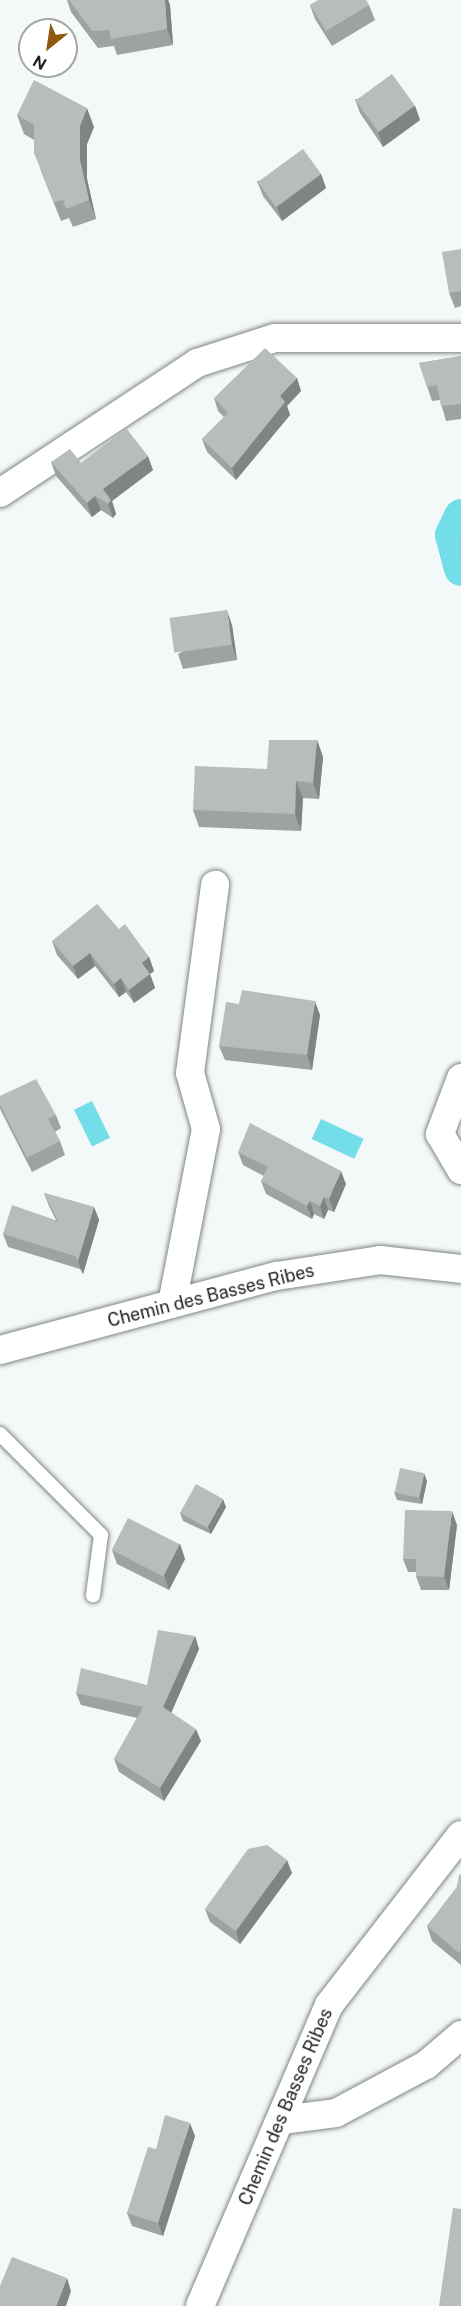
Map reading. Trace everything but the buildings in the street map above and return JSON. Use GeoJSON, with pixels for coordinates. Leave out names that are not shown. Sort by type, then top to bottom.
{"type":"FeatureCollection","features":[{"type":"Feature","properties":{"kind":"street"},"geometry":{"type":"LineString","coordinates":[[0,493],[197,363],[275,338],[461,338]]}},
{"type":"Feature","properties":{"kind":"street"},"geometry":{"type":"LineString","coordinates":[[172,1304],[206,1129],[190,1073],[215,885]]}},
{"type":"Feature","properties":{"kind":"street"},"geometry":{"type":"LineString","coordinates":[[461,1078],[440,1134],[461,1170]]}},
{"type":"Feature","properties":{"kind":"street","name":"Chemin des Basses Ribes"},"geometry":{"type":"LineString","coordinates":[[0,1350],[277,1276],[380,1260],[461,1269]]}},
{"type":"Feature","properties":{"kind":"street","name":"Chemin des Basses Ribes"},"geometry":{"type":"LineString","coordinates":[[200,2306],[282,2121],[329,2005],[461,1835]]}},
{"type":"Feature","properties":{"kind":"street"},"geometry":{"type":"LineString","coordinates":[[282,2121],[336,2113],[426,2065],[461,2035]]}},
{"type":"Feature","properties":{"kind":"lane"},"geometry":{"type":"LineString","coordinates":[[0,1434],[101,1535],[93,1595]]}},
{"type":"Feature","properties":{"kind":"path"},"geometry":{"type":"LineString","coordinates":[[461,541],[461,555]]}},
{"type":"Feature","properties":{"kind":"water"},"geometry":{"type":"Polygon","coordinates":[[[92,1101],[110,1138],[92,1147],[74,1110],[92,1101]]]}},
{"type":"Feature","properties":{"kind":"water"},"geometry":{"type":"Polygon","coordinates":[[[321,1119],[364,1139],[354,1159],[312,1139],[321,1119]]]}},
{"type":"Feature","properties":{"kind":"waterway"},"geometry":{"type":"LineString","coordinates":[[461,516],[452,535],[461,569]]}}]}
